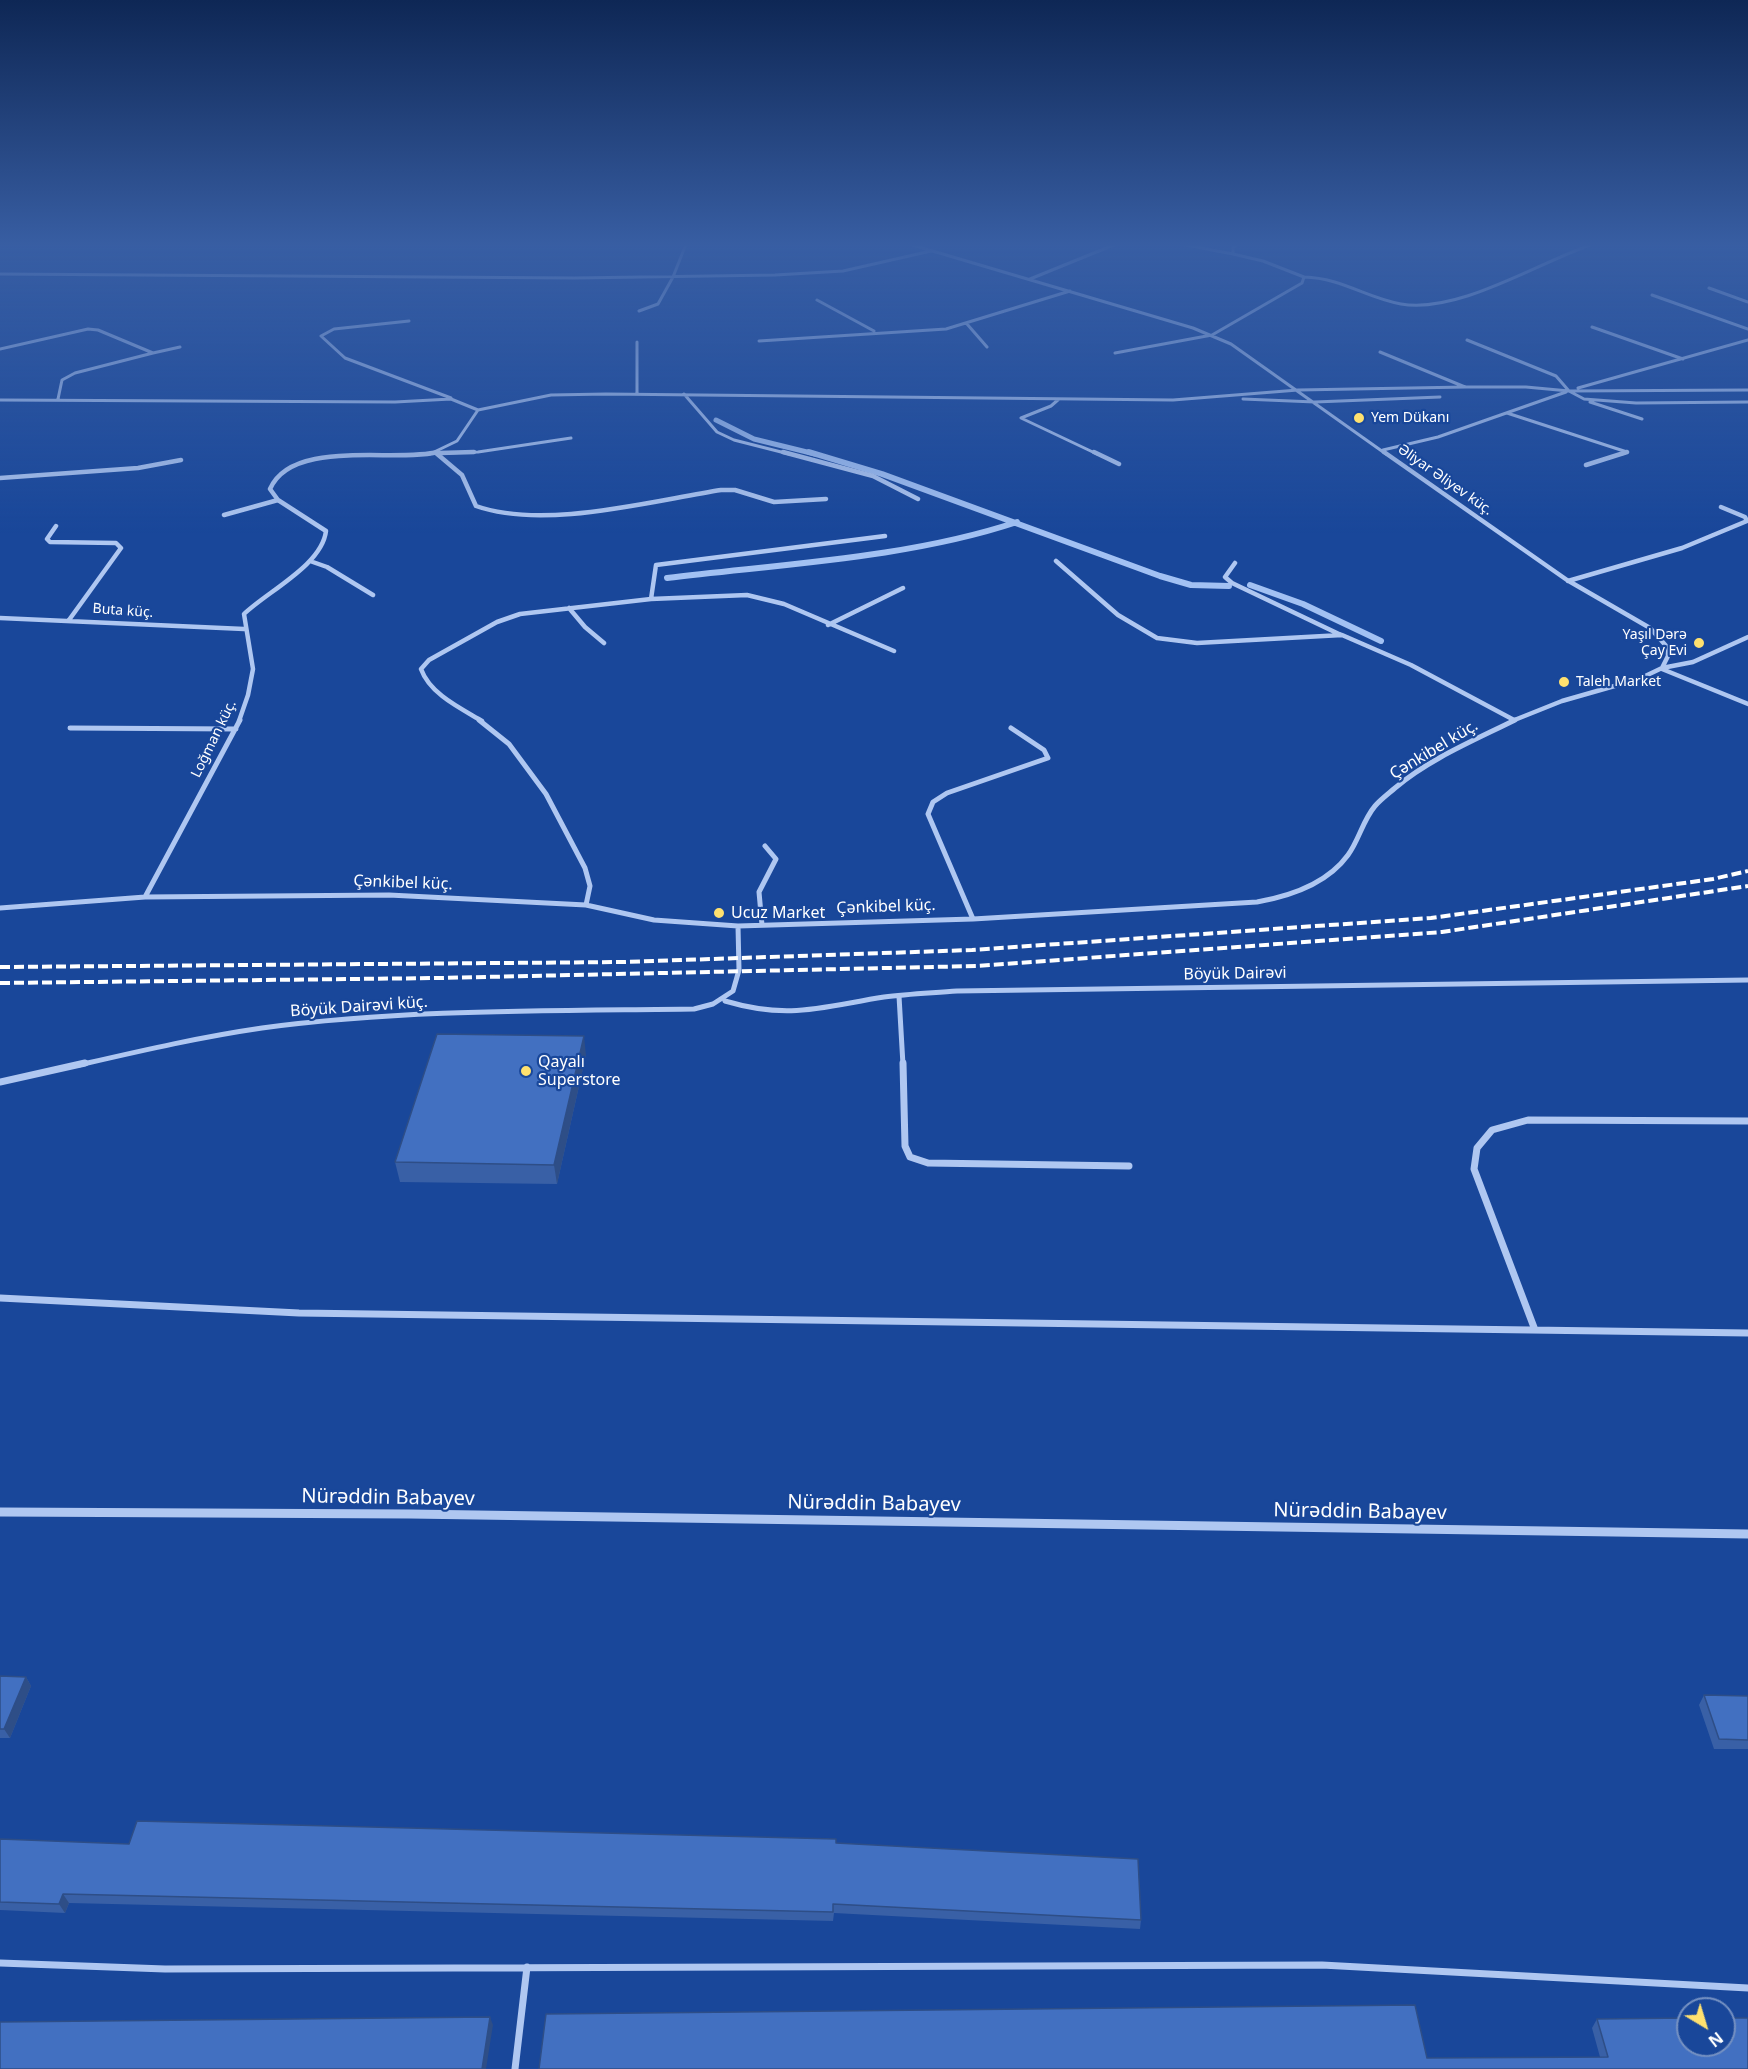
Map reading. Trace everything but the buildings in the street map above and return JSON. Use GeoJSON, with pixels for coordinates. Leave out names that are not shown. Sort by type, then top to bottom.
{"type":"FeatureCollection","features":[{"type":"Feature","properties":{"kind":"street"},"geometry":{"type":"LineString","coordinates":[[0,349],[37,341]]}},
{"type":"Feature","properties":{"kind":"street"},"geometry":{"type":"LineString","coordinates":[[123,341],[153,353]]}},
{"type":"Feature","properties":{"kind":"street"},"geometry":{"type":"LineString","coordinates":[[326,341],[345,358],[478,410],[551,395],[1221,398],[1315,402],[1440,397]]}},
{"type":"Feature","properties":{"kind":"street"},"geometry":{"type":"LineString","coordinates":[[759,342],[776,341]]}},
{"type":"Feature","properties":{"kind":"street"},"geometry":{"type":"LineString","coordinates":[[982,341],[987,347]]}},
{"type":"Feature","properties":{"kind":"street"},"geometry":{"type":"LineString","coordinates":[[1114,353],[1182,341]]}},
{"type":"Feature","properties":{"kind":"street","name":"Əliyar Əliyev küç."},"geometry":{"type":"LineString","coordinates":[[1224,341],[1298,390],[1568,580],[1644,624],[1661,637],[1668,649],[1669,658],[1662,669]]}},
{"type":"Feature","properties":{"kind":"street"},"geometry":{"type":"LineString","coordinates":[[1468,341],[1556,376],[1569,391],[1606,409],[1642,419]]}},
{"type":"Feature","properties":{"kind":"street"},"geometry":{"type":"LineString","coordinates":[[1631,341],[1684,359]]}},
{"type":"Feature","properties":{"kind":"street"},"geometry":{"type":"LineString","coordinates":[[1383,450],[1438,437],[1569,391],[1746,341]]}},
{"type":"Feature","properties":{"kind":"street"},"geometry":{"type":"LineString","coordinates":[[637,342],[637,394]]}},
{"type":"Feature","properties":{"kind":"street"},"geometry":{"type":"LineString","coordinates":[[58,399],[62,381],[75,374],[180,347]]}},
{"type":"Feature","properties":{"kind":"street"},"geometry":{"type":"LineString","coordinates":[[1380,352],[1466,387]]}},
{"type":"Feature","properties":{"kind":"street"},"geometry":{"type":"LineString","coordinates":[[1221,398],[1298,390],[1466,387],[1526,387],[1569,391],[1748,390]]}},
{"type":"Feature","properties":{"kind":"street"},"geometry":{"type":"LineString","coordinates":[[684,394],[717,432],[734,440],[873,476],[918,499]]}},
{"type":"Feature","properties":{"kind":"street"},"geometry":{"type":"LineString","coordinates":[[0,400],[395,402],[452,399]]}},
{"type":"Feature","properties":{"kind":"street"},"geometry":{"type":"LineString","coordinates":[[1059,399],[1051,406],[1021,418],[1119,464]]}},
{"type":"Feature","properties":{"kind":"street"},"geometry":{"type":"LineString","coordinates":[[1584,399],[1636,403],[1748,402]]}},
{"type":"Feature","properties":{"kind":"street"},"geometry":{"type":"LineString","coordinates":[[436,453],[457,441],[478,410]]}},
{"type":"Feature","properties":{"kind":"street"},"geometry":{"type":"LineString","coordinates":[[1507,413],[1627,452],[1586,465]]}},
{"type":"Feature","properties":{"kind":"street"},"geometry":{"type":"LineString","coordinates":[[244,628],[244,614],[252,603],[310,561],[324,547],[328,537],[326,531],[278,500],[270,489],[273,482],[292,468],[310,460],[349,453],[416,455],[478,452],[571,438]]}},
{"type":"Feature","properties":{"kind":"street"},"geometry":{"type":"LineString","coordinates":[[436,453],[454,464],[464,475],[476,506],[485,511],[500,514],[592,511],[721,490],[735,490],[774,502],[826,499]]}},
{"type":"Feature","properties":{"kind":"street"},"geometry":{"type":"LineString","coordinates":[[0,478],[138,468],[181,460]]}},
{"type":"Feature","properties":{"kind":"street"},"geometry":{"type":"LineString","coordinates":[[224,515],[278,500]]}},
{"type":"Feature","properties":{"kind":"street"},"geometry":{"type":"LineString","coordinates":[[1568,580],[1682,548],[1746,521],[1745,517],[1721,507]]}},
{"type":"Feature","properties":{"kind":"street"},"geometry":{"type":"LineString","coordinates":[[56,526],[47,539],[50,542],[116,543],[121,548],[117,557],[69,620]]}},
{"type":"Feature","properties":{"kind":"street"},"geometry":{"type":"LineString","coordinates":[[651,599],[656,565],[885,536]]}},
{"type":"Feature","properties":{"kind":"street"},"geometry":{"type":"LineString","coordinates":[[310,561],[327,567],[373,595]]}},
{"type":"Feature","properties":{"kind":"street"},"geometry":{"type":"LineString","coordinates":[[1056,561],[1118,615],[1157,638],[1197,643],[1342,635]]}},
{"type":"Feature","properties":{"kind":"street"},"geometry":{"type":"LineString","coordinates":[[1234,563],[1226,572],[1225,577],[1232,583],[1411,665],[1514,720]]}},
{"type":"Feature","properties":{"kind":"street"},"geometry":{"type":"LineString","coordinates":[[828,625],[903,588]]}},
{"type":"Feature","properties":{"kind":"street"},"geometry":{"type":"LineString","coordinates":[[586,905],[590,886],[585,868],[530,769],[513,746],[492,728],[430,686],[422,676],[421,669],[429,660],[497,622],[520,614],[651,599],[747,595],[765,597],[894,651]]}},
{"type":"Feature","properties":{"kind":"street"},"geometry":{"type":"LineString","coordinates":[[569,608],[585,627],[604,643]]}},
{"type":"Feature","properties":{"kind":"street","name":"Buta küç."},"geometry":{"type":"LineString","coordinates":[[0,618],[244,628]]}},
{"type":"Feature","properties":{"kind":"street","name":"Loğman küç."},"geometry":{"type":"LineString","coordinates":[[145,897],[236,729],[245,707],[254,662],[244,628]]}},
{"type":"Feature","properties":{"kind":"street","name":"Çənkibel küç."},"geometry":{"type":"LineString","coordinates":[[0,908],[145,897],[388,895],[586,905],[654,920],[696,925],[738,926],[973,919],[1257,902],[1279,898],[1310,886],[1334,872],[1349,854],[1364,821],[1374,807],[1396,787],[1413,775],[1514,720],[1562,701],[1639,679],[1662,669],[1693,662],[1748,637]]}},
{"type":"Feature","properties":{"kind":"street"},"geometry":{"type":"LineString","coordinates":[[1662,669],[1748,704]]}},
{"type":"Feature","properties":{"kind":"street"},"geometry":{"type":"LineString","coordinates":[[70,728],[236,729]]}},
{"type":"Feature","properties":{"kind":"street"},"geometry":{"type":"LineString","coordinates":[[973,919],[928,814],[933,802],[946,793],[1048,758],[1044,750],[1011,728]]}},
{"type":"Feature","properties":{"kind":"street"},"geometry":{"type":"LineString","coordinates":[[762,925],[759,892],[776,859],[765,846]]}},
{"type":"Feature","properties":{"kind":"street"},"geometry":{"type":"LineString","coordinates":[[725,1001],[738,984],[738,926]]}},
{"type":"Feature","properties":{"kind":"street","name":"Böyük Dairəvi"},"geometry":{"type":"LineString","coordinates":[[725,1001],[750,1010],[798,1014],[898,996],[957,991],[1748,980]]}},
{"type":"Feature","properties":{"kind":"street"},"geometry":{"type":"LineString","coordinates":[[898,996],[902,1024],[905,1146],[910,1157],[928,1163],[1130,1166]]}},
{"type":"Feature","properties":{"kind":"street","name":"Böyük Dairəvi küç."},"geometry":{"type":"LineString","coordinates":[[0,1082],[184,1041],[264,1028],[419,1015],[694,1009],[725,1001]]}},
{"type":"Feature","properties":{"kind":"street"},"geometry":{"type":"LineString","coordinates":[[1535,1330],[1473,1168],[1477,1148],[1492,1130],[1528,1120],[1748,1121]]}},
{"type":"Feature","properties":{"kind":"street"},"geometry":{"type":"LineString","coordinates":[[0,1299],[299,1313],[1748,1334]]}},
{"type":"Feature","properties":{"kind":"street","name":"Nürəddin Babayev"},"geometry":{"type":"LineString","coordinates":[[0,1512],[458,1515],[1748,1534]]}},
{"type":"Feature","properties":{"kind":"lane"},"geometry":{"type":"LineString","coordinates":[[0,1963],[165,1969],[1322,1965],[1748,1988]]}},
{"type":"Feature","properties":{"kind":"lane"},"geometry":{"type":"LineString","coordinates":[[515,2069],[527,1967]]}},
{"type":"Feature","properties":{"kind":"waterway"},"geometry":{"type":"LineString","coordinates":[[716,420],[754,439],[815,454]]}},
{"type":"Feature","properties":{"kind":"waterway"},"geometry":{"type":"LineString","coordinates":[[809,452],[882,474],[1015,523]]}},
{"type":"Feature","properties":{"kind":"waterway"},"geometry":{"type":"LineString","coordinates":[[667,578],[889,552],[976,534],[1015,523]]}},
{"type":"Feature","properties":{"kind":"waterway"},"geometry":{"type":"LineString","coordinates":[[1015,523],[1160,576],[1191,585],[1229,586]]}},
{"type":"Feature","properties":{"kind":"waterway"},"geometry":{"type":"LineString","coordinates":[[1250,585],[1303,604],[1381,641]]}},
{"type":"Feature","properties":{"kind":"railway"},"geometry":{"type":"LineString","coordinates":[[0,967],[624,962],[972,950],[1431,918],[1713,879],[1748,871]]}},
{"type":"Feature","properties":{"kind":"railway"},"geometry":{"type":"LineString","coordinates":[[0,983],[439,978],[977,966],[1442,932],[1748,886]]}},
{"type":"Feature","properties":{"kind":"place","name":"Yem Dükanı"},"geometry":{"type":"Point","coordinates":[1359,418]}},
{"type":"Feature","properties":{"kind":"place","name":"Yaşıl Dərə Çay Evi"},"geometry":{"type":"Point","coordinates":[1699,643]}},
{"type":"Feature","properties":{"kind":"place","name":"Taleh Market"},"geometry":{"type":"Point","coordinates":[1564,682]}},
{"type":"Feature","properties":{"kind":"place","name":"Ucuz Market"},"geometry":{"type":"Point","coordinates":[719,913]}},
{"type":"Feature","properties":{"kind":"place","name":"Qayalı Superstore"},"geometry":{"type":"Point","coordinates":[526,1071]}}]}
